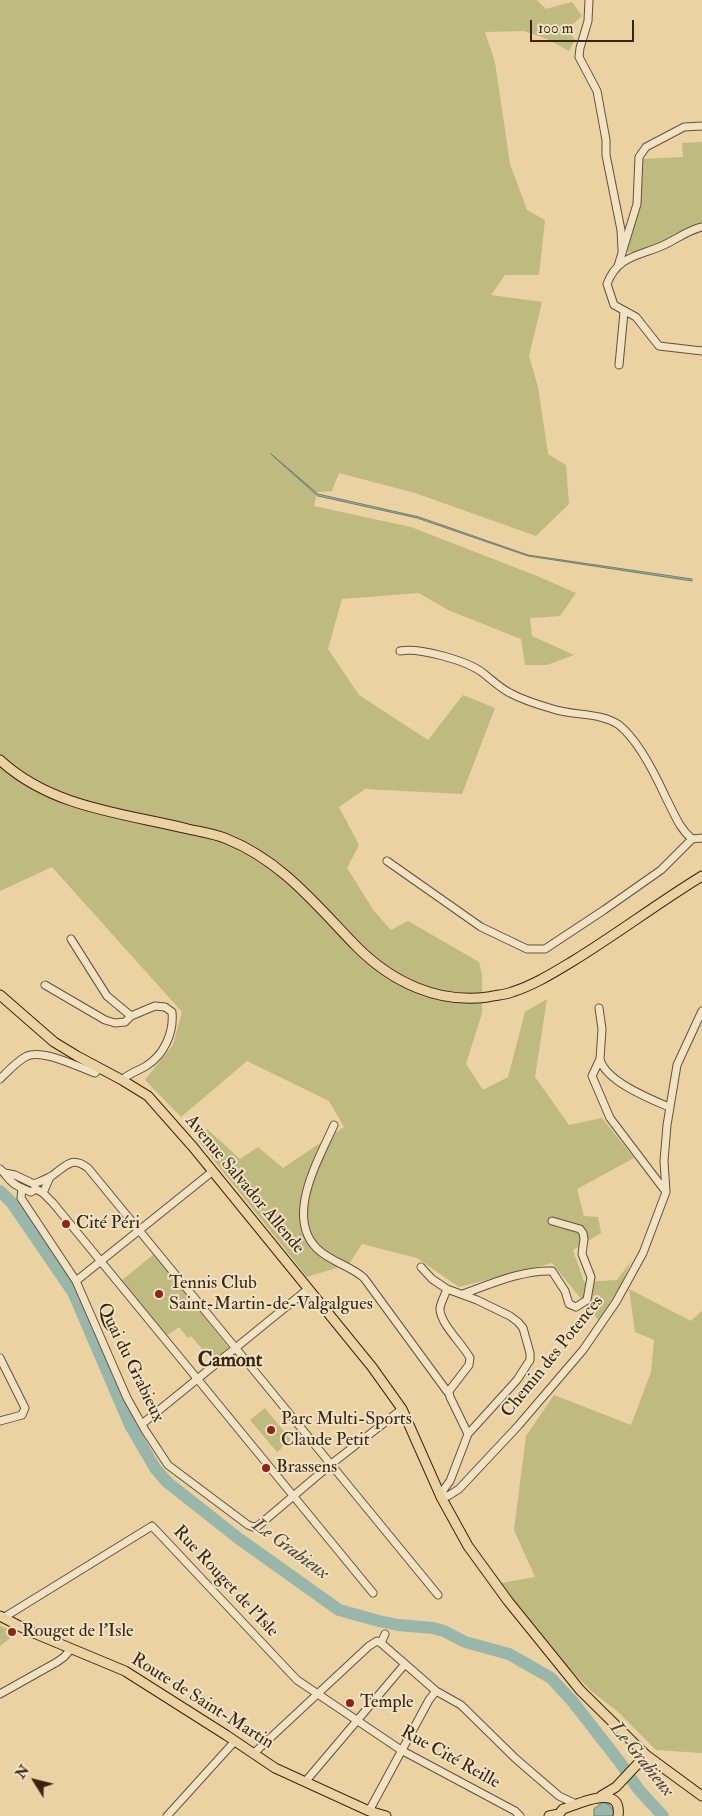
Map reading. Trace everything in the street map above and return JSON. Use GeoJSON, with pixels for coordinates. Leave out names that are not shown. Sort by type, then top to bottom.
{"type":"FeatureCollection","features":[{"type":"Feature","properties":{"kind":"main road"},"geometry":{"type":"LineString","coordinates":[[0,760],[36,785],[64,799],[97,810],[225,838],[247,848],[284,872],[316,902],[371,960],[401,981],[449,998],[481,998],[510,993],[538,982],[702,876]]}},
{"type":"Feature","properties":{"kind":"main road","name":"Avenue Salvador Allende"},"geometry":{"type":"LineString","coordinates":[[0,995],[54,1042],[148,1096],[212,1171],[372,1367],[402,1409],[441,1497],[468,1546],[508,1602],[580,1690],[646,1754],[702,1796]]}},
{"type":"Feature","properties":{"kind":"main road","name":"Route de Saint-Martin"},"geometry":{"type":"LineString","coordinates":[[2,1617],[71,1649],[125,1671],[275,1768],[373,1813],[386,1816]]}},
{"type":"Feature","properties":{"kind":"main road"},"geometry":{"type":"LineString","coordinates":[[549,1816],[600,1796],[616,1787],[646,1754]]}},
{"type":"Feature","properties":{"kind":"main road"},"geometry":{"type":"LineString","coordinates":[[614,1801],[616,1787]]}},
{"type":"Feature","properties":{"kind":"main road"},"geometry":{"type":"LineString","coordinates":[[600,1796],[614,1801],[621,1814]]}},
{"type":"Feature","properties":{"kind":"street"},"geometry":{"type":"LineString","coordinates":[[589,0],[588,21],[579,57],[597,91],[606,140],[606,155],[621,230],[622,250]]}},
{"type":"Feature","properties":{"kind":"street"},"geometry":{"type":"LineString","coordinates":[[702,126],[684,127],[646,147],[639,158],[637,204],[618,266],[607,284],[614,305],[636,317],[659,346],[702,351]]}},
{"type":"Feature","properties":{"kind":"street"},"geometry":{"type":"LineString","coordinates":[[618,266],[629,257],[665,245],[694,229],[702,227]]}},
{"type":"Feature","properties":{"kind":"street"},"geometry":{"type":"LineString","coordinates":[[619,365],[624,312]]}},
{"type":"Feature","properties":{"kind":"street"},"geometry":{"type":"LineString","coordinates":[[400,651],[414,650],[446,657],[482,672],[496,685],[512,694],[555,710],[605,718],[619,726],[636,745],[663,791],[682,830],[692,840]]}},
{"type":"Feature","properties":{"kind":"street"},"geometry":{"type":"LineString","coordinates":[[386,861],[481,927],[527,949],[545,949],[661,870],[692,840],[702,838]]}},
{"type":"Feature","properties":{"kind":"street"},"geometry":{"type":"LineString","coordinates":[[72,939],[107,996],[130,1016]]}},
{"type":"Feature","properties":{"kind":"street"},"geometry":{"type":"LineString","coordinates":[[45,985],[115,1024],[125,1022],[130,1016],[155,1006],[165,1007],[172,1012],[173,1024],[167,1044],[148,1065],[122,1080]]}},
{"type":"Feature","properties":{"kind":"street"},"geometry":{"type":"LineString","coordinates":[[599,1008],[602,1029],[601,1065],[624,1084],[646,1097],[669,1106]]}},
{"type":"Feature","properties":{"kind":"street","name":"Chemin des Potences"},"geometry":{"type":"LineString","coordinates":[[441,1497],[448,1496],[459,1489],[518,1426],[583,1350],[616,1302],[643,1254],[666,1192],[664,1161],[669,1106],[677,1065],[702,1011]]}},
{"type":"Feature","properties":{"kind":"street"},"geometry":{"type":"LineString","coordinates":[[0,1078],[20,1060],[33,1054],[48,1056],[95,1073],[100,1068]]}},
{"type":"Feature","properties":{"kind":"street"},"geometry":{"type":"LineString","coordinates":[[600,1059],[592,1076],[601,1100],[610,1118],[666,1192]]}},
{"type":"Feature","properties":{"kind":"street"},"geometry":{"type":"LineString","coordinates":[[334,1125],[306,1194],[303,1216],[307,1235],[312,1244],[326,1256],[364,1278],[449,1394],[468,1434]]}},
{"type":"Feature","properties":{"kind":"street"},"geometry":{"type":"LineString","coordinates":[[29,1208],[29,1197],[34,1188],[50,1176],[71,1162],[80,1162],[88,1168],[438,1595]]}},
{"type":"Feature","properties":{"kind":"street"},"geometry":{"type":"LineString","coordinates":[[3,1171],[11,1182],[22,1188],[34,1188]]}},
{"type":"Feature","properties":{"kind":"street"},"geometry":{"type":"LineString","coordinates":[[3,1171],[15,1175],[43,1193],[53,1203],[373,1594]]}},
{"type":"Feature","properties":{"kind":"street"},"geometry":{"type":"LineString","coordinates":[[76,1282],[212,1171]]}},
{"type":"Feature","properties":{"kind":"street"},"geometry":{"type":"LineString","coordinates":[[43,1193],[50,1176]]}},
{"type":"Feature","properties":{"kind":"street","name":"Quai du Grabieux"},"geometry":{"type":"LineString","coordinates":[[22,1188],[21,1198],[76,1282],[122,1387],[142,1424],[168,1465],[253,1527],[258,1526],[294,1496]]}},
{"type":"Feature","properties":{"kind":"street"},"geometry":{"type":"LineString","coordinates":[[462,1294],[505,1279],[539,1270],[552,1271],[557,1276],[569,1304],[576,1307],[587,1300],[591,1277],[582,1254],[583,1233],[580,1229],[552,1222]]}},
{"type":"Feature","properties":{"kind":"street"},"geometry":{"type":"LineString","coordinates":[[421,1267],[432,1279],[447,1289],[510,1316],[518,1322],[523,1328],[530,1353],[530,1360],[517,1380],[468,1434],[450,1481],[441,1497]]}},
{"type":"Feature","properties":{"kind":"street"},"geometry":{"type":"LineString","coordinates":[[142,1424],[308,1289]]}},
{"type":"Feature","properties":{"kind":"street"},"geometry":{"type":"LineString","coordinates":[[447,1289],[441,1306],[441,1314],[447,1326],[470,1356],[469,1365],[451,1386],[449,1394]]}},
{"type":"Feature","properties":{"kind":"street"},"geometry":{"type":"LineString","coordinates":[[0,1358],[25,1408],[22,1415],[0,1421]]}},
{"type":"Feature","properties":{"kind":"street"},"geometry":{"type":"LineString","coordinates":[[294,1496],[330,1465],[402,1409]]}},
{"type":"Feature","properties":{"kind":"street","name":"Rue Rouget de l'Isle"},"geometry":{"type":"LineString","coordinates":[[2,1617],[152,1526],[296,1680],[316,1695]]}},
{"type":"Feature","properties":{"kind":"street"},"geometry":{"type":"LineString","coordinates":[[381,1643],[385,1634]]}},
{"type":"Feature","properties":{"kind":"street"},"geometry":{"type":"LineString","coordinates":[[253,1754],[377,1641],[436,1691],[461,1705],[516,1759],[559,1796],[576,1804]]}},
{"type":"Feature","properties":{"kind":"street"},"geometry":{"type":"LineString","coordinates":[[0,1694],[64,1658],[71,1649]]}},
{"type":"Feature","properties":{"kind":"street"},"geometry":{"type":"LineString","coordinates":[[304,1782],[405,1664]]}},
{"type":"Feature","properties":{"kind":"street"},"geometry":{"type":"LineString","coordinates":[[373,1813],[401,1750],[436,1691]]}},
{"type":"Feature","properties":{"kind":"street","name":"Rue Cité Reille"},"geometry":{"type":"LineString","coordinates":[[316,1695],[401,1750],[515,1811],[520,1816]]}},
{"type":"Feature","properties":{"kind":"street"},"geometry":{"type":"LineString","coordinates":[[167,1816],[235,1741]]}},
{"type":"Feature","properties":{"kind":"street"},"geometry":{"type":"LineString","coordinates":[[559,1796],[560,1813]]}},
{"type":"Feature","properties":{"kind":"shaded area"},"geometry":{"type":"Polygon","coordinates":[[[0,0],[537,0],[546,9],[572,2],[582,16],[567,30],[575,40],[569,51],[547,39],[524,31],[485,32],[495,62],[510,164],[527,210],[545,220],[539,275],[505,275],[491,295],[542,302],[529,356],[538,387],[548,454],[566,465],[569,504],[536,536],[415,493],[339,473],[332,491],[317,492],[314,506],[411,527],[576,593],[560,616],[530,618],[532,636],[574,655],[547,665],[525,665],[521,639],[448,610],[419,593],[342,599],[328,649],[359,695],[428,740],[463,695],[495,708],[462,794],[365,789],[339,807],[359,845],[347,868],[374,911],[391,930],[408,921],[479,962],[482,975],[482,1013],[466,1064],[483,1090],[508,1077],[525,1012],[547,999],[535,1077],[569,1125],[602,1118],[634,1158],[577,1189],[584,1216],[598,1217],[601,1233],[573,1250],[584,1282],[617,1280],[631,1261],[621,1284],[599,1321],[552,1263],[459,1287],[417,1258],[362,1244],[349,1264],[307,1277],[198,1140],[207,1129],[240,1159],[258,1147],[283,1168],[344,1127],[329,1101],[247,1061],[181,1117],[145,1080],[173,1045],[182,1012],[52,867],[0,891],[0,0]]]}},
{"type":"Feature","properties":{"kind":"shaded area"},"geometry":{"type":"Polygon","coordinates":[[[702,142],[702,223],[652,247],[632,252],[624,251],[640,203],[642,159],[683,157],[682,143],[702,142]]]}},
{"type":"Feature","properties":{"kind":"shaded area"},"geometry":{"type":"Polygon","coordinates":[[[271,454],[318,494],[419,517],[528,555],[692,579],[692,581],[528,556],[417,518],[318,496],[271,454]]]}},
{"type":"Feature","properties":{"kind":"shaded area","name":"Tennis Club Saint-Martin-de-Valgalgues"},"geometry":{"type":"Polygon","coordinates":[[[154,1254],[228,1347],[213,1362],[191,1336],[188,1338],[179,1327],[166,1336],[121,1281],[154,1254]]]}},
{"type":"Feature","properties":{"kind":"shaded area"},"geometry":{"type":"Polygon","coordinates":[[[629,1289],[691,1321],[702,1310],[702,1753],[656,1750],[617,1711],[591,1691],[556,1655],[501,1583],[535,1577],[514,1530],[526,1436],[554,1395],[631,1425],[651,1372],[654,1340],[635,1332],[629,1289]]]}},
{"type":"Feature","properties":{"kind":"shaded area","name":"Parc Multi-Sports Claude Petit"},"geometry":{"type":"Polygon","coordinates":[[[265,1408],[291,1440],[277,1452],[250,1420],[265,1408]]]}},
{"type":"Feature","properties":{"kind":"shaded area"},"geometry":{"type":"Polygon","coordinates":[[[0,1626],[17,1633],[0,1646],[0,1626]]]}},
{"type":"Feature","properties":{"kind":"shaded area"},"geometry":{"type":"Polygon","coordinates":[[[604,1802],[614,1811],[613,1816],[594,1816],[594,1809],[604,1802]]]}},
{"type":"Feature","properties":{"kind":"waterway","name":"Le Grabieux"},"geometry":{"type":"LineString","coordinates":[[0,1191],[12,1203],[73,1292],[130,1425],[155,1468],[167,1482],[238,1538],[339,1610],[398,1625],[433,1628],[444,1631],[465,1642],[509,1654],[551,1678],[573,1702],[639,1790],[663,1816]]}},
{"type":"Feature","properties":{"kind":"place","name":"Cité Péri"},"geometry":{"type":"Point","coordinates":[66,1224]}},
{"type":"Feature","properties":{"kind":"place","name":"Tennis Club Saint-Martin-de-Valgalgues"},"geometry":{"type":"Point","coordinates":[159,1294]}},
{"type":"Feature","properties":{"kind":"place","name":"Parc Multi-Sports Claude Petit"},"geometry":{"type":"Point","coordinates":[271,1430]}},
{"type":"Feature","properties":{"kind":"place","name":"Brassens"},"geometry":{"type":"Point","coordinates":[266,1468]}},
{"type":"Feature","properties":{"kind":"place","name":"Rouget de l'Isle"},"geometry":{"type":"Point","coordinates":[12,1632]}},
{"type":"Feature","properties":{"kind":"place","name":"Temple"},"geometry":{"type":"Point","coordinates":[350,1703]}},
{"type":"Feature","properties":{"kind":"district","name":"Camont"},"geometry":{"type":"Point","coordinates":[230,1362]}}]}
